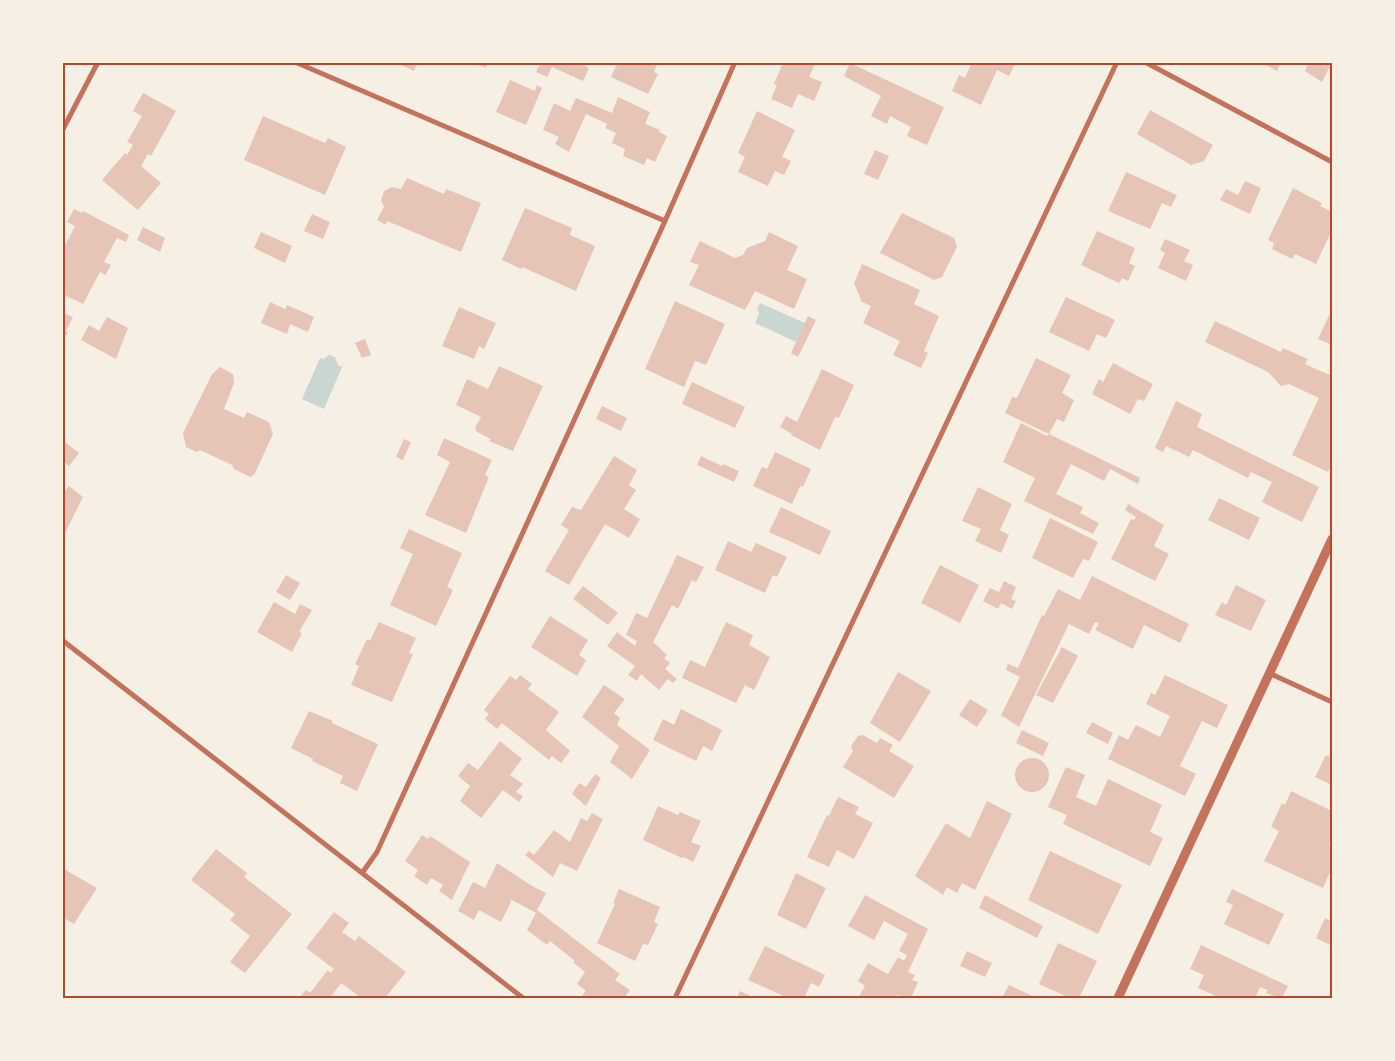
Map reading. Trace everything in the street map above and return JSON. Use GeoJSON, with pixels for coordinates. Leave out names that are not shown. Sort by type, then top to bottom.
{"type":"FeatureCollection","features":[{"type":"Feature","properties":{"kind":"street"},"geometry":{"type":"LineString","coordinates":[[62,131],[98,62]]}},
{"type":"Feature","properties":{"kind":"street"},"geometry":{"type":"LineString","coordinates":[[295,62],[665,221]]}},
{"type":"Feature","properties":{"kind":"street"},"geometry":{"type":"LineString","coordinates":[[362,873],[377,852],[665,221],[735,62]]}},
{"type":"Feature","properties":{"kind":"street"},"geometry":{"type":"LineString","coordinates":[[675,998],[1117,62]]}},
{"type":"Feature","properties":{"kind":"street"},"geometry":{"type":"LineString","coordinates":[[1145,62],[1332,162]]}},
{"type":"Feature","properties":{"kind":"street"},"geometry":{"type":"LineString","coordinates":[[1118,998],[1332,539]]}},
{"type":"Feature","properties":{"kind":"street"},"geometry":{"type":"LineString","coordinates":[[62,640],[523,998]]}},
{"type":"Feature","properties":{"kind":"street"},"geometry":{"type":"LineString","coordinates":[[1269,673],[1332,702]]}},
{"type":"Feature","properties":{"kind":"shaded area"},"geometry":{"type":"Polygon","coordinates":[[[760,303],[805,323],[796,342],[755,323],[759,314],[757,309],[760,303]]]}},
{"type":"Feature","properties":{"kind":"shaded area"},"geometry":{"type":"Polygon","coordinates":[[[329,355],[335,357],[338,365],[342,367],[324,409],[302,399],[320,358],[323,359],[329,355]]]}},
{"type":"Feature","properties":{"kind":"building"},"geometry":{"type":"Polygon","coordinates":[[[394,62],[418,62],[414,71],[394,62]]]}},
{"type":"Feature","properties":{"kind":"building"},"geometry":{"type":"Polygon","coordinates":[[[471,62],[488,62],[486,68],[471,62]]]}},
{"type":"Feature","properties":{"kind":"building"},"geometry":{"type":"Polygon","coordinates":[[[541,62],[577,62],[589,68],[583,81],[552,67],[547,77],[536,72],[541,62]]]}},
{"type":"Feature","properties":{"kind":"building"},"geometry":{"type":"Polygon","coordinates":[[[618,62],[658,62],[654,72],[658,74],[648,94],[611,77],[618,62]]]}},
{"type":"Feature","properties":{"kind":"building"},"geometry":{"type":"Polygon","coordinates":[[[776,62],[816,62],[809,77],[822,82],[814,101],[798,94],[792,108],[771,99],[777,85],[774,84],[782,65],[776,62]]]}},
{"type":"Feature","properties":{"kind":"building"},"geometry":{"type":"Polygon","coordinates":[[[972,62],[1016,62],[1009,76],[997,70],[981,105],[952,91],[959,75],[965,78],[972,62]]]}},
{"type":"Feature","properties":{"kind":"building"},"geometry":{"type":"Polygon","coordinates":[[[1260,62],[1281,62],[1277,71],[1260,62]]]}},
{"type":"Feature","properties":{"kind":"building"},"geometry":{"type":"Polygon","coordinates":[[[1310,62],[1332,62],[1322,82],[1305,71],[1310,62]]]}},
{"type":"Feature","properties":{"kind":"building"},"geometry":{"type":"Polygon","coordinates":[[[850,63],[944,107],[927,145],[907,136],[911,127],[890,116],[887,124],[871,116],[881,96],[844,76],[850,63]]]}},
{"type":"Feature","properties":{"kind":"building"},"geometry":{"type":"Polygon","coordinates":[[[510,80],[535,91],[537,85],[542,88],[526,125],[496,112],[510,80]]]}},
{"type":"Feature","properties":{"kind":"building"},"geometry":{"type":"Polygon","coordinates":[[[143,93],[176,111],[151,156],[148,154],[141,166],[161,183],[138,210],[102,180],[125,153],[127,155],[133,145],[127,142],[142,116],[133,111],[143,93]]]}},
{"type":"Feature","properties":{"kind":"building"},"geometry":{"type":"Polygon","coordinates":[[[618,97],[650,112],[645,124],[660,130],[659,132],[667,136],[655,162],[647,158],[644,165],[623,156],[625,149],[612,143],[616,133],[605,128],[607,124],[586,114],[569,152],[555,144],[559,137],[543,130],[554,103],[570,111],[576,98],[612,113],[618,97]]]}},
{"type":"Feature","properties":{"kind":"building"},"geometry":{"type":"Polygon","coordinates":[[[1150,110],[1213,145],[1204,161],[1191,165],[1137,134],[1150,110]]]}},
{"type":"Feature","properties":{"kind":"building"},"geometry":{"type":"Polygon","coordinates":[[[757,111],[795,130],[782,157],[791,161],[784,175],[775,171],[768,186],[738,172],[745,157],[738,153],[757,111]]]}},
{"type":"Feature","properties":{"kind":"building"},"geometry":{"type":"Polygon","coordinates":[[[263,116],[325,143],[328,138],[346,147],[325,195],[244,160],[263,116]]]}},
{"type":"Feature","properties":{"kind":"building"},"geometry":{"type":"Polygon","coordinates":[[[875,150],[889,156],[878,180],[864,174],[875,150]]]}},
{"type":"Feature","properties":{"kind":"building"},"geometry":{"type":"Polygon","coordinates":[[[1126,172],[1177,195],[1171,207],[1162,203],[1150,229],[1108,211],[1126,172]]]}},
{"type":"Feature","properties":{"kind":"building"},"geometry":{"type":"Polygon","coordinates":[[[407,178],[444,194],[446,189],[481,203],[461,252],[387,221],[386,225],[377,220],[384,207],[381,200],[384,191],[392,187],[401,189],[407,178]]]}},
{"type":"Feature","properties":{"kind":"building"},"geometry":{"type":"Polygon","coordinates":[[[1245,181],[1261,188],[1250,214],[1220,200],[1226,189],[1238,195],[1245,181]]]}},
{"type":"Feature","properties":{"kind":"building"},"geometry":{"type":"Polygon","coordinates":[[[1293,188],[1322,203],[1320,206],[1332,212],[1332,230],[1316,264],[1295,254],[1292,259],[1272,249],[1274,243],[1268,240],[1293,188]]]}},
{"type":"Feature","properties":{"kind":"building"},"geometry":{"type":"Polygon","coordinates":[[[525,208],[572,228],[570,235],[595,246],[576,291],[502,260],[525,208]]]}},
{"type":"Feature","properties":{"kind":"building"},"geometry":{"type":"Polygon","coordinates":[[[74,209],[82,213],[83,211],[129,235],[126,242],[117,238],[104,262],[111,265],[105,275],[100,272],[83,304],[62,294],[62,251],[75,226],[67,222],[74,209]]]}},
{"type":"Feature","properties":{"kind":"building"},"geometry":{"type":"Polygon","coordinates":[[[902,213],[954,238],[957,247],[942,277],[934,280],[880,253],[902,213]]]}},
{"type":"Feature","properties":{"kind":"building"},"geometry":{"type":"Polygon","coordinates":[[[312,214],[330,222],[323,239],[304,231],[312,214]]]}},
{"type":"Feature","properties":{"kind":"building"},"geometry":{"type":"Polygon","coordinates":[[[143,227],[165,238],[160,252],[137,240],[143,227]]]}},
{"type":"Feature","properties":{"kind":"building"},"geometry":{"type":"Polygon","coordinates":[[[1097,231],[1135,248],[1129,263],[1135,266],[1128,281],[1122,278],[1119,283],[1081,265],[1097,231]]]}},
{"type":"Feature","properties":{"kind":"building"},"geometry":{"type":"Polygon","coordinates":[[[261,232],[292,246],[285,263],[254,248],[261,232]]]}},
{"type":"Feature","properties":{"kind":"building"},"geometry":{"type":"Polygon","coordinates":[[[769,232],[798,246],[787,270],[807,279],[794,309],[755,291],[745,310],[689,285],[699,265],[690,262],[700,241],[735,258],[743,255],[747,248],[765,241],[769,232]]]}},
{"type":"Feature","properties":{"kind":"building"},"geometry":{"type":"Polygon","coordinates":[[[1165,239],[1190,250],[1184,261],[1193,265],[1186,281],[1158,268],[1165,253],[1160,250],[1165,239]]]}},
{"type":"Feature","properties":{"kind":"building"},"geometry":{"type":"Polygon","coordinates":[[[862,264],[920,290],[914,304],[939,316],[924,351],[928,353],[921,368],[893,355],[900,341],[863,323],[871,306],[862,302],[854,283],[862,264]]]}},
{"type":"Feature","properties":{"kind":"building"},"geometry":{"type":"Polygon","coordinates":[[[1066,297],[1115,320],[1106,338],[1097,334],[1089,351],[1049,332],[1066,297]]]}},
{"type":"Feature","properties":{"kind":"building"},"geometry":{"type":"Polygon","coordinates":[[[675,301],[725,324],[706,365],[695,361],[684,387],[645,369],[675,301]]]}},
{"type":"Feature","properties":{"kind":"building"},"geometry":{"type":"Polygon","coordinates":[[[270,302],[285,309],[287,305],[314,317],[308,332],[290,324],[287,334],[261,323],[270,302]]]}},
{"type":"Feature","properties":{"kind":"building"},"geometry":{"type":"Polygon","coordinates":[[[459,307],[496,323],[484,349],[479,346],[474,359],[442,346],[459,307]]]}},
{"type":"Feature","properties":{"kind":"building"},"geometry":{"type":"Polygon","coordinates":[[[1332,309],[1332,345],[1318,339],[1332,309]]]}},
{"type":"Feature","properties":{"kind":"building"},"geometry":{"type":"Polygon","coordinates":[[[62,312],[73,317],[62,343],[62,312]]]}},
{"type":"Feature","properties":{"kind":"building"},"geometry":{"type":"Polygon","coordinates":[[[808,316],[816,320],[798,357],[791,353],[808,316]]]}},
{"type":"Feature","properties":{"kind":"building"},"geometry":{"type":"Polygon","coordinates":[[[107,317],[128,328],[116,359],[81,340],[89,325],[99,331],[107,317]]]}},
{"type":"Feature","properties":{"kind":"building"},"geometry":{"type":"Polygon","coordinates":[[[1215,321],[1281,352],[1283,348],[1308,359],[1305,364],[1332,376],[1332,463],[1328,472],[1292,455],[1319,398],[1289,384],[1281,386],[1268,372],[1205,342],[1215,321]]]}},
{"type":"Feature","properties":{"kind":"building"},"geometry":{"type":"Polygon","coordinates":[[[365,339],[371,355],[362,358],[355,343],[365,339]]]}},
{"type":"Feature","properties":{"kind":"building"},"geometry":{"type":"Polygon","coordinates":[[[1036,358],[1071,375],[1062,393],[1074,400],[1064,422],[1057,419],[1049,434],[1005,413],[1012,397],[1017,398],[1036,358]]]}},
{"type":"Feature","properties":{"kind":"building"},"geometry":{"type":"Polygon","coordinates":[[[1113,363],[1153,384],[1144,401],[1138,399],[1130,414],[1092,394],[1099,379],[1103,382],[1113,363]]]}},
{"type":"Feature","properties":{"kind":"building"},"geometry":{"type":"Polygon","coordinates":[[[499,366],[543,386],[513,451],[489,441],[491,439],[477,432],[475,428],[481,417],[456,405],[467,379],[488,389],[499,366]]]}},
{"type":"Feature","properties":{"kind":"building"},"geometry":{"type":"Polygon","coordinates":[[[220,367],[233,374],[234,383],[224,409],[244,418],[247,412],[269,422],[273,434],[254,475],[250,477],[234,469],[232,465],[200,450],[197,452],[186,447],[183,433],[212,374],[220,367]]]}},
{"type":"Feature","properties":{"kind":"building"},"geometry":{"type":"Polygon","coordinates":[[[822,369],[854,385],[839,418],[835,417],[820,450],[780,427],[786,416],[797,422],[822,369]]]}},
{"type":"Feature","properties":{"kind":"building"},"geometry":{"type":"Polygon","coordinates":[[[692,382],[745,407],[735,428],[682,404],[692,382]]]}},
{"type":"Feature","properties":{"kind":"building"},"geometry":{"type":"Polygon","coordinates":[[[1176,401],[1202,414],[1197,427],[1319,487],[1302,522],[1262,502],[1272,482],[1251,472],[1248,478],[1193,450],[1189,457],[1166,446],[1163,452],[1155,448],[1176,401]]]}},
{"type":"Feature","properties":{"kind":"building"},"geometry":{"type":"Polygon","coordinates":[[[602,406],[627,418],[621,431],[596,419],[602,406]]]}},
{"type":"Feature","properties":{"kind":"building"},"geometry":{"type":"Polygon","coordinates":[[[1021,423],[1047,436],[1049,434],[1140,478],[1138,484],[1110,469],[1104,481],[1071,464],[1056,494],[1083,507],[1080,513],[1099,523],[1093,534],[1024,501],[1035,478],[1003,462],[1021,423]]]}},
{"type":"Feature","properties":{"kind":"building"},"geometry":{"type":"Polygon","coordinates":[[[444,438],[492,460],[485,475],[489,477],[466,533],[425,515],[450,462],[437,455],[444,438]]]}},
{"type":"Feature","properties":{"kind":"building"},"geometry":{"type":"Polygon","coordinates":[[[404,439],[411,442],[403,460],[396,457],[404,439]]]}},
{"type":"Feature","properties":{"kind":"building"},"geometry":{"type":"Polygon","coordinates":[[[62,440],[79,453],[69,466],[62,461],[62,440]]]}},
{"type":"Feature","properties":{"kind":"building"},"geometry":{"type":"Polygon","coordinates":[[[775,452],[811,469],[803,487],[800,486],[792,504],[753,486],[762,467],[767,469],[775,452]]]}},
{"type":"Feature","properties":{"kind":"building"},"geometry":{"type":"Polygon","coordinates":[[[614,456],[637,470],[629,485],[636,490],[624,509],[640,519],[629,538],[605,524],[569,585],[545,571],[569,530],[561,525],[572,507],[581,510],[614,456]]]}},
{"type":"Feature","properties":{"kind":"building"},"geometry":{"type":"Polygon","coordinates":[[[701,456],[722,466],[723,464],[739,471],[734,482],[697,465],[701,456]]]}},
{"type":"Feature","properties":{"kind":"building"},"geometry":{"type":"Polygon","coordinates":[[[69,486],[83,497],[62,539],[62,495],[69,486]]]}},
{"type":"Feature","properties":{"kind":"building"},"geometry":{"type":"Polygon","coordinates":[[[978,487],[1012,504],[1000,530],[1009,535],[1001,553],[975,541],[981,529],[962,521],[978,487]]]}},
{"type":"Feature","properties":{"kind":"building"},"geometry":{"type":"Polygon","coordinates":[[[1219,498],[1260,518],[1249,540],[1208,520],[1219,498]]]}},
{"type":"Feature","properties":{"kind":"building"},"geometry":{"type":"Polygon","coordinates":[[[1128,504],[1164,525],[1154,546],[1169,554],[1155,581],[1111,559],[1131,519],[1134,520],[1136,517],[1125,510],[1128,504]]]}},
{"type":"Feature","properties":{"kind":"building"},"geometry":{"type":"Polygon","coordinates":[[[781,507],[831,531],[820,555],[769,532],[781,507]]]}},
{"type":"Feature","properties":{"kind":"building"},"geometry":{"type":"Polygon","coordinates":[[[1050,518],[1098,542],[1089,561],[1083,559],[1073,578],[1032,558],[1050,518]]]}},
{"type":"Feature","properties":{"kind":"building"},"geometry":{"type":"Polygon","coordinates":[[[409,529],[462,553],[447,587],[453,590],[436,626],[390,605],[413,554],[400,548],[409,529]]]}},
{"type":"Feature","properties":{"kind":"building"},"geometry":{"type":"Polygon","coordinates":[[[728,541],[751,552],[756,543],[787,557],[777,577],[773,575],[765,593],[715,570],[728,541]]]}},
{"type":"Feature","properties":{"kind":"building"},"geometry":{"type":"Polygon","coordinates":[[[677,555],[704,567],[696,582],[692,580],[678,609],[672,605],[653,642],[667,655],[664,658],[670,663],[665,669],[677,679],[673,683],[668,679],[659,690],[641,674],[637,681],[628,675],[635,666],[607,646],[617,632],[635,646],[637,641],[626,635],[636,613],[647,618],[677,555]]]}},
{"type":"Feature","properties":{"kind":"building"},"geometry":{"type":"Polygon","coordinates":[[[940,565],[979,585],[960,623],[921,603],[940,565]]]}},
{"type":"Feature","properties":{"kind":"building"},"geometry":{"type":"Polygon","coordinates":[[[286,575],[300,583],[290,600],[276,592],[286,575]]]}},
{"type":"Feature","properties":{"kind":"building"},"geometry":{"type":"Polygon","coordinates":[[[1092,576],[1189,624],[1180,643],[1144,625],[1133,649],[1095,630],[1099,623],[1095,622],[1089,634],[1069,624],[1019,727],[1001,715],[1020,677],[1006,670],[1008,664],[1018,668],[1042,615],[1044,616],[1058,589],[1080,600],[1092,576]]]}},
{"type":"Feature","properties":{"kind":"building"},"geometry":{"type":"Polygon","coordinates":[[[1004,581],[1016,587],[1011,599],[1016,601],[1012,609],[1001,603],[998,609],[983,601],[990,588],[999,592],[1004,581]]]}},
{"type":"Feature","properties":{"kind":"building"},"geometry":{"type":"Polygon","coordinates":[[[1236,585],[1266,600],[1251,631],[1215,615],[1222,602],[1226,605],[1236,585]]]}},
{"type":"Feature","properties":{"kind":"building"},"geometry":{"type":"Polygon","coordinates":[[[583,586],[618,613],[608,625],[573,599],[583,586]]]}},
{"type":"Feature","properties":{"kind":"building"},"geometry":{"type":"Polygon","coordinates":[[[274,602],[295,614],[300,604],[312,610],[299,632],[302,633],[292,652],[257,632],[274,602]]]}},
{"type":"Feature","properties":{"kind":"building"},"geometry":{"type":"Polygon","coordinates":[[[550,616],[588,640],[579,655],[586,660],[577,676],[531,647],[550,616]]]}},
{"type":"Feature","properties":{"kind":"building"},"geometry":{"type":"Polygon","coordinates":[[[379,622],[416,638],[409,653],[413,654],[392,702],[351,685],[359,666],[355,664],[367,639],[370,641],[379,622]]]}},
{"type":"Feature","properties":{"kind":"building"},"geometry":{"type":"Polygon","coordinates":[[[726,622],[753,635],[749,645],[770,657],[754,690],[745,685],[736,703],[682,678],[690,660],[705,667],[726,622]]]}},
{"type":"Feature","properties":{"kind":"building"},"geometry":{"type":"Polygon","coordinates":[[[1062,647],[1078,656],[1053,703],[1036,695],[1062,647]]]}},
{"type":"Feature","properties":{"kind":"building"},"geometry":{"type":"Polygon","coordinates":[[[898,672],[931,691],[900,742],[870,723],[898,672]]]}},
{"type":"Feature","properties":{"kind":"building"},"geometry":{"type":"Polygon","coordinates":[[[520,675],[532,684],[528,689],[559,712],[546,730],[570,751],[561,763],[552,756],[549,760],[502,723],[497,729],[485,719],[489,714],[484,710],[510,676],[516,680],[520,675]]]}},
{"type":"Feature","properties":{"kind":"building"},"geometry":{"type":"Polygon","coordinates":[[[1165,675],[1228,705],[1217,728],[1202,721],[1180,766],[1196,774],[1185,796],[1108,759],[1119,735],[1128,740],[1136,725],[1160,737],[1170,716],[1146,704],[1151,693],[1155,695],[1165,675]]]}},
{"type":"Feature","properties":{"kind":"building"},"geometry":{"type":"Polygon","coordinates":[[[604,685],[625,699],[614,713],[620,718],[617,725],[650,750],[632,779],[610,762],[619,746],[582,717],[604,685]]]}},
{"type":"Feature","properties":{"kind":"building"},"geometry":{"type":"Polygon","coordinates":[[[970,699],[988,710],[977,727],[959,715],[970,699]]]}},
{"type":"Feature","properties":{"kind":"building"},"geometry":{"type":"Polygon","coordinates":[[[681,709],[722,730],[712,751],[703,746],[696,761],[653,740],[663,719],[674,725],[681,709]]]}},
{"type":"Feature","properties":{"kind":"building"},"geometry":{"type":"Polygon","coordinates":[[[309,711],[378,744],[357,791],[340,783],[343,776],[291,748],[309,711]]]}},
{"type":"Feature","properties":{"kind":"building"},"geometry":{"type":"Polygon","coordinates":[[[1092,722],[1113,733],[1108,744],[1086,733],[1092,722]]]}},
{"type":"Feature","properties":{"kind":"building"},"geometry":{"type":"Polygon","coordinates":[[[1022,730],[1049,743],[1043,756],[1016,743],[1022,730]]]}},
{"type":"Feature","properties":{"kind":"building"},"geometry":{"type":"Polygon","coordinates":[[[863,735],[877,743],[880,738],[893,745],[889,751],[914,766],[894,798],[843,767],[853,751],[851,746],[858,736],[863,735]]]}},
{"type":"Feature","properties":{"kind":"building"},"geometry":{"type":"Polygon","coordinates":[[[500,741],[522,759],[510,775],[523,784],[516,792],[523,796],[519,802],[503,790],[481,818],[460,801],[470,786],[458,776],[468,763],[478,770],[500,741]]]}},
{"type":"Feature","properties":{"kind":"building"},"geometry":{"type":"Polygon","coordinates":[[[1332,750],[1332,785],[1315,777],[1326,755],[1329,757],[1332,750]]]}},
{"type":"Feature","properties":{"kind":"building"},"geometry":{"type":"Polygon","coordinates":[[[1032,758],[1044,763],[1049,775],[1044,787],[1032,792],[1020,787],[1015,775],[1020,763],[1032,758]]]}},
{"type":"Feature","properties":{"kind":"building"},"geometry":{"type":"Polygon","coordinates":[[[1066,767],[1085,775],[1076,797],[1096,806],[1108,779],[1162,805],[1150,832],[1163,838],[1150,866],[1063,824],[1067,815],[1048,807],[1066,767]]]}},
{"type":"Feature","properties":{"kind":"building"},"geometry":{"type":"Polygon","coordinates":[[[595,774],[601,778],[586,806],[572,794],[579,783],[586,787],[595,774]]]}},
{"type":"Feature","properties":{"kind":"building"},"geometry":{"type":"Polygon","coordinates":[[[1291,791],[1332,811],[1332,836],[1329,844],[1332,846],[1332,867],[1323,888],[1264,861],[1279,831],[1271,827],[1282,803],[1285,805],[1291,791]]]}},
{"type":"Feature","properties":{"kind":"building"},"geometry":{"type":"Polygon","coordinates":[[[838,797],[859,807],[855,814],[873,823],[854,859],[837,850],[829,867],[807,857],[827,815],[829,816],[838,797]]]}},
{"type":"Feature","properties":{"kind":"building"},"geometry":{"type":"Polygon","coordinates":[[[987,801],[1012,814],[975,890],[962,883],[957,893],[947,887],[943,895],[915,876],[946,823],[970,838],[987,801]]]}},
{"type":"Feature","properties":{"kind":"building"},"geometry":{"type":"Polygon","coordinates":[[[658,806],[678,815],[680,812],[701,821],[691,842],[701,846],[693,862],[643,840],[658,806]]]}},
{"type":"Feature","properties":{"kind":"building"},"geometry":{"type":"Polygon","coordinates":[[[592,813],[603,819],[577,871],[560,863],[553,877],[525,855],[529,851],[534,855],[554,830],[570,842],[581,818],[587,821],[592,813]]]}},
{"type":"Feature","properties":{"kind":"building"},"geometry":{"type":"Polygon","coordinates":[[[422,835],[428,839],[430,836],[470,862],[452,900],[439,891],[443,885],[431,878],[427,885],[414,876],[418,870],[405,861],[422,835]]]}},
{"type":"Feature","properties":{"kind":"building"},"geometry":{"type":"Polygon","coordinates":[[[216,849],[247,873],[244,877],[292,914],[245,973],[230,962],[250,936],[230,920],[235,914],[191,880],[216,849]]]}},
{"type":"Feature","properties":{"kind":"building"},"geometry":{"type":"Polygon","coordinates":[[[1050,851],[1122,885],[1098,934],[1028,900],[1050,851]]]}},
{"type":"Feature","properties":{"kind":"building"},"geometry":{"type":"Polygon","coordinates":[[[497,863],[546,893],[537,910],[620,974],[615,980],[630,990],[624,998],[580,998],[586,991],[577,984],[585,972],[573,962],[575,961],[550,941],[547,945],[527,930],[536,913],[510,899],[511,902],[501,922],[479,910],[474,920],[458,911],[473,882],[485,888],[497,863]]]}},
{"type":"Feature","properties":{"kind":"building"},"geometry":{"type":"Polygon","coordinates":[[[62,868],[97,888],[74,924],[62,917],[62,868]]]}},
{"type":"Feature","properties":{"kind":"building"},"geometry":{"type":"Polygon","coordinates":[[[796,873],[826,888],[806,929],[777,915],[796,873]]]}},
{"type":"Feature","properties":{"kind":"building"},"geometry":{"type":"Polygon","coordinates":[[[619,889],[660,907],[654,922],[658,924],[648,945],[643,944],[635,961],[597,943],[615,904],[613,903],[619,889]]]}},
{"type":"Feature","properties":{"kind":"building"},"geometry":{"type":"Polygon","coordinates":[[[1232,889],[1284,914],[1269,945],[1224,924],[1233,905],[1226,902],[1232,889]]]}},
{"type":"Feature","properties":{"kind":"building"},"geometry":{"type":"Polygon","coordinates":[[[865,895],[928,929],[908,972],[915,975],[912,980],[918,982],[911,998],[897,995],[895,998],[858,998],[865,986],[858,981],[868,963],[888,974],[898,957],[904,961],[907,955],[899,951],[908,934],[884,921],[874,940],[848,926],[865,895]]]}},
{"type":"Feature","properties":{"kind":"building"},"geometry":{"type":"Polygon","coordinates":[[[985,895],[1043,926],[1037,938],[979,908],[985,895]]]}},
{"type":"Feature","properties":{"kind":"building"},"geometry":{"type":"Polygon","coordinates":[[[334,912],[349,923],[342,932],[355,941],[359,936],[406,972],[385,998],[361,998],[341,983],[330,998],[299,998],[306,990],[310,993],[328,970],[330,973],[334,969],[306,948],[334,912]]]}},
{"type":"Feature","properties":{"kind":"building"},"geometry":{"type":"Polygon","coordinates":[[[1325,918],[1332,922],[1332,946],[1316,938],[1325,918]]]}},
{"type":"Feature","properties":{"kind":"building"},"geometry":{"type":"Polygon","coordinates":[[[1058,943],[1097,961],[1079,998],[1070,998],[1039,984],[1058,943]]]}},
{"type":"Feature","properties":{"kind":"building"},"geometry":{"type":"Polygon","coordinates":[[[1201,945],[1288,986],[1282,998],[1266,993],[1268,990],[1260,987],[1255,998],[1220,998],[1198,988],[1204,975],[1190,969],[1201,945]]]}},
{"type":"Feature","properties":{"kind":"building"},"geometry":{"type":"Polygon","coordinates":[[[765,946],[825,975],[819,987],[811,983],[804,998],[788,998],[748,980],[765,946]]]}},
{"type":"Feature","properties":{"kind":"building"},"geometry":{"type":"Polygon","coordinates":[[[967,951],[992,963],[985,977],[960,966],[967,951]]]}},
{"type":"Feature","properties":{"kind":"building"},"geometry":{"type":"Polygon","coordinates":[[[1009,985],[1037,998],[1007,998],[1003,996],[1009,985]]]}},
{"type":"Feature","properties":{"kind":"building"},"geometry":{"type":"Polygon","coordinates":[[[740,991],[755,998],[737,998],[740,991]]]}}]}
